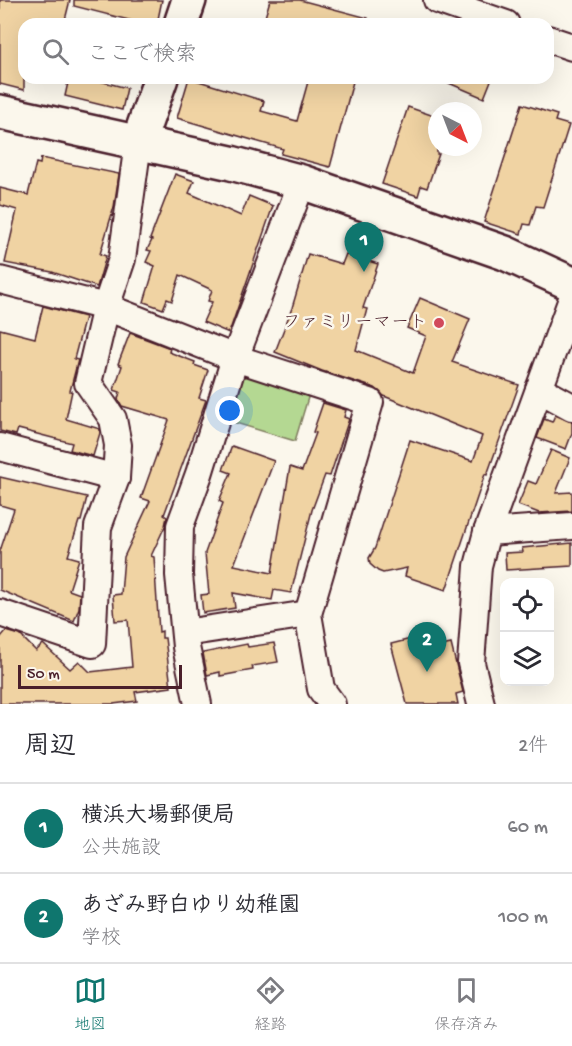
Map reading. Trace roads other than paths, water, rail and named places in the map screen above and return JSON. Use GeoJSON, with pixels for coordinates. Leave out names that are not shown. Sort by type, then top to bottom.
{"type":"FeatureCollection","features":[{"type":"Feature","properties":{"kind":"street"},"geometry":{"type":"LineString","coordinates":[[183,18],[189,0]]}},
{"type":"Feature","properties":{"kind":"street"},"geometry":{"type":"LineString","coordinates":[[437,0],[489,18]]}},
{"type":"Feature","properties":{"kind":"street"},"geometry":{"type":"LineString","coordinates":[[554,41],[572,47]]}},
{"type":"Feature","properties":{"kind":"street"},"geometry":{"type":"LineString","coordinates":[[0,613],[92,644],[98,527],[117,478],[118,444],[113,420],[88,383],[106,306],[122,259],[138,143],[159,84]]}},
{"type":"Feature","properties":{"kind":"street"},"geometry":{"type":"LineString","coordinates":[[0,112],[302,182],[505,253],[572,284]]}},
{"type":"Feature","properties":{"kind":"street"},"geometry":{"type":"LineString","coordinates":[[198,704],[184,633],[179,575],[180,526],[199,474],[235,357],[302,182]]}},
{"type":"Feature","properties":{"kind":"street"},"geometry":{"type":"LineString","coordinates":[[0,280],[106,306],[235,357],[370,402],[308,614],[321,689],[332,704]]}},
{"type":"Feature","properties":{"kind":"street"},"geometry":{"type":"LineString","coordinates":[[481,704],[471,663],[478,566],[487,532],[572,300]]}},
{"type":"Feature","properties":{"kind":"street"},"geometry":{"type":"LineString","coordinates":[[539,389],[572,407]]}},
{"type":"Feature","properties":{"kind":"street"},"geometry":{"type":"LineString","coordinates":[[0,447],[117,478]]}},
{"type":"Feature","properties":{"kind":"street"},"geometry":{"type":"LineString","coordinates":[[487,532],[572,526]]}},
{"type":"Feature","properties":{"kind":"street"},"geometry":{"type":"LineString","coordinates":[[184,633],[308,614]]}},
{"type":"Feature","properties":{"kind":"place","name":"横浜大場郵便局"},"geometry":{"type":"Point","coordinates":[364,272]}},
{"type":"Feature","properties":{"kind":"place","name":"ファミリーマート"},"geometry":{"type":"Point","coordinates":[439,323]}},
{"type":"Feature","properties":{"kind":"place","name":"あざみ野白ゆり幼稚園"},"geometry":{"type":"Point","coordinates":[427,672]}}]}
